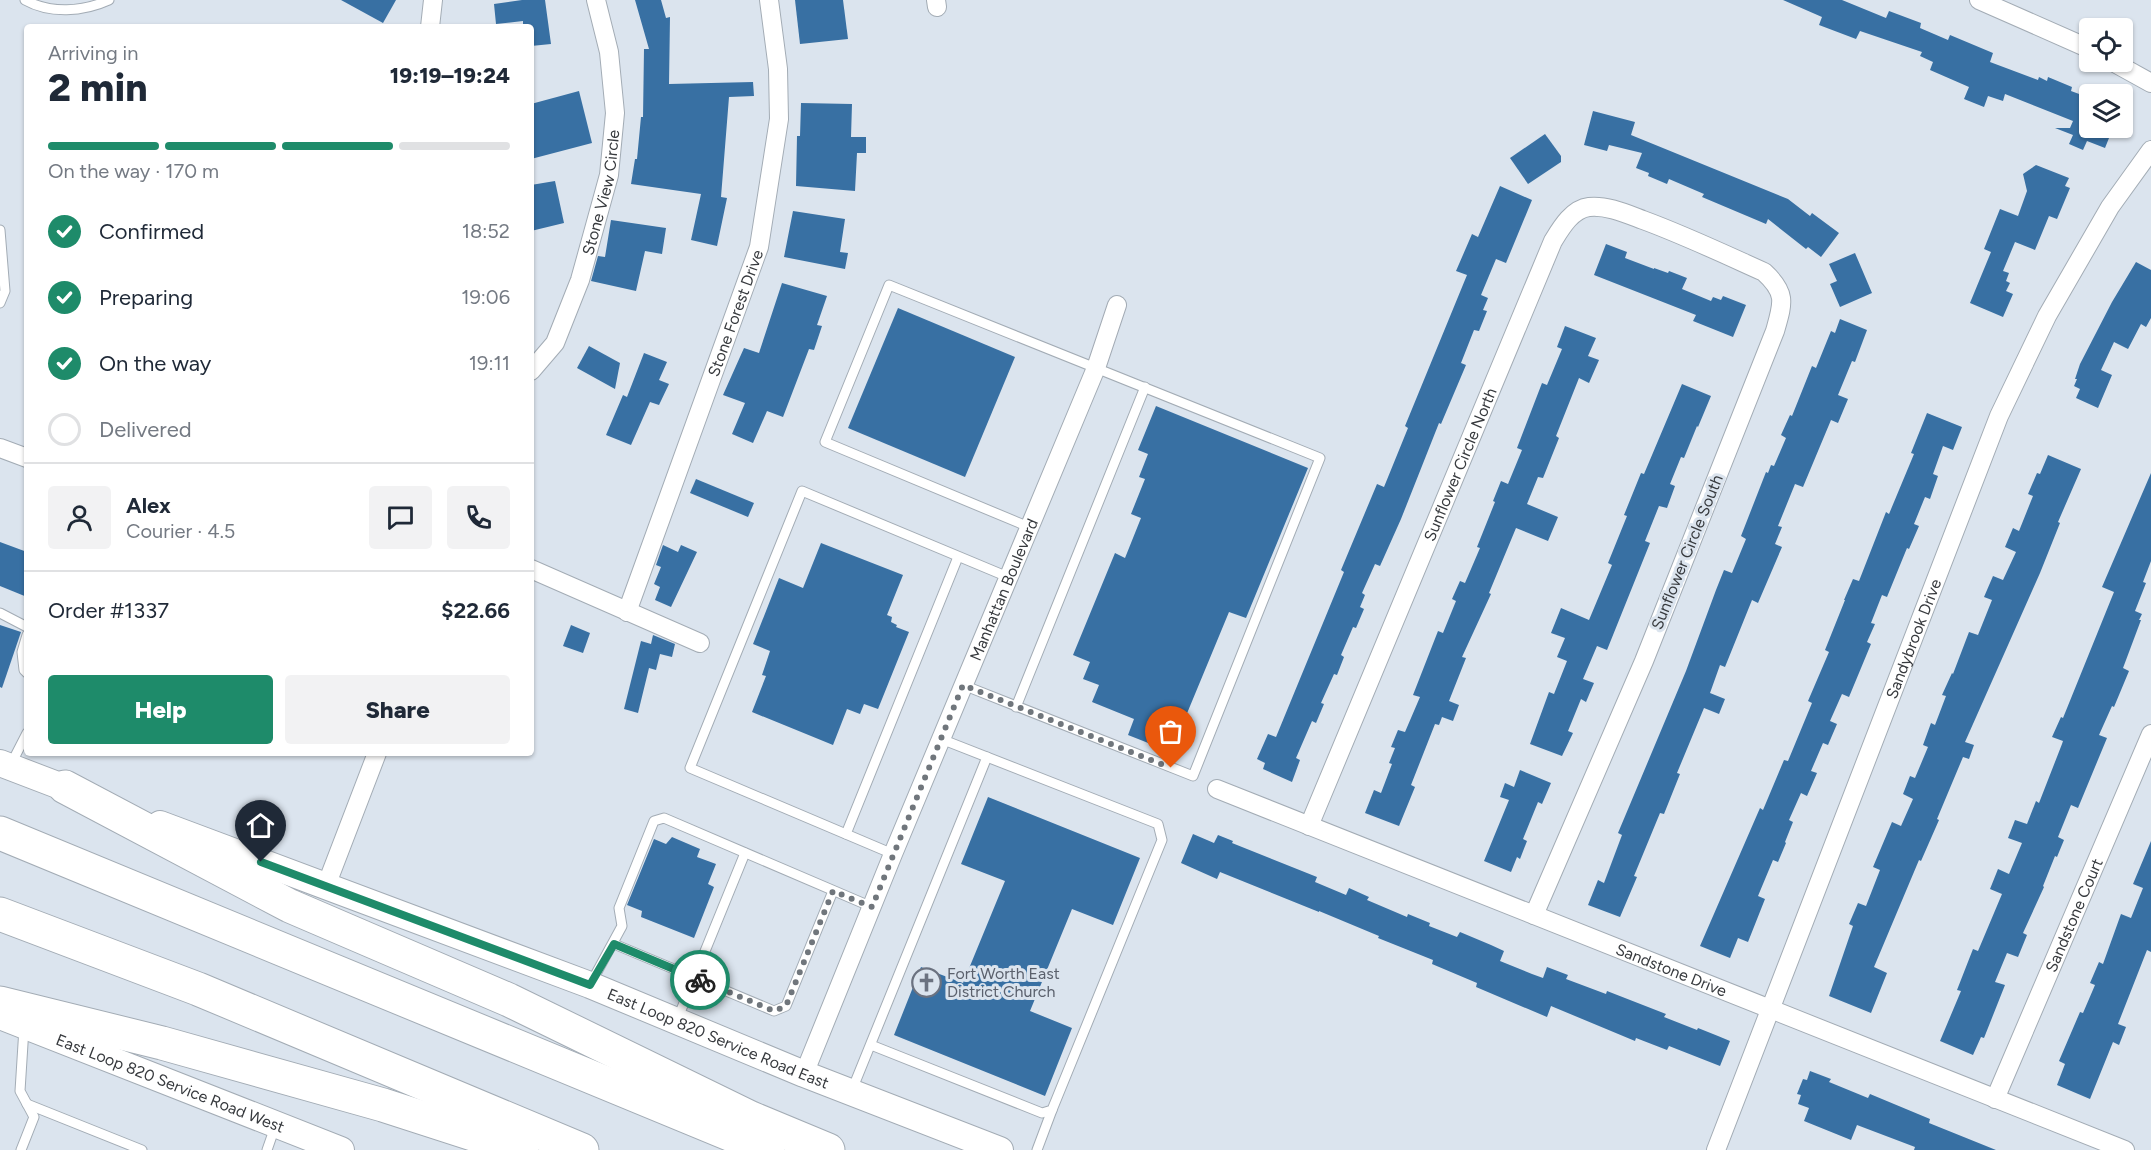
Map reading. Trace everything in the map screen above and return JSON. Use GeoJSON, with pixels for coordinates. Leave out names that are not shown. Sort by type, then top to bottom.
{"type":"FeatureCollection","features":[{"type":"Feature","properties":{"kind":"highway"},"geometry":{"type":"LineString","coordinates":[[65,787],[290,906],[509,1000],[751,1118],[828,1150]]}},
{"type":"Feature","properties":{"kind":"highway"},"geometry":{"type":"LineString","coordinates":[[0,833],[768,1150]]}},
{"type":"Feature","properties":{"kind":"highway"},"geometry":{"type":"LineString","coordinates":[[0,914],[198,989],[582,1150]]}},
{"type":"Feature","properties":{"kind":"highway"},"geometry":{"type":"LineString","coordinates":[[0,1003],[162,1043],[382,1105],[522,1150]]}},
{"type":"Feature","properties":{"kind":"main road","name":"East Loop 820 Service Road East"},"geometry":{"type":"LineString","coordinates":[[5,764],[590,985],[851,1093],[1000,1150]]}},
{"type":"Feature","properties":{"kind":"main road","name":"East Loop 820 Service Road West"},"geometry":{"type":"LineString","coordinates":[[0,1016],[341,1150]]}},
{"type":"Feature","properties":{"kind":"street"},"geometry":{"type":"LineString","coordinates":[[430,24],[433,0]]}},
{"type":"Feature","properties":{"kind":"street","name":"Stone View Circle"},"geometry":{"type":"LineString","coordinates":[[534,368],[555,343],[576,291],[609,174],[615,113],[609,52],[596,0]]}},
{"type":"Feature","properties":{"kind":"street","name":"Stone Forest Drive"},"geometry":{"type":"LineString","coordinates":[[627,612],[759,247],[779,119],[778,69],[769,0]]}},
{"type":"Feature","properties":{"kind":"street"},"geometry":{"type":"LineString","coordinates":[[1978,0],[2079,44]]}},
{"type":"Feature","properties":{"kind":"street"},"geometry":{"type":"LineString","coordinates":[[2131,72],[2151,83]]}},
{"type":"Feature","properties":{"kind":"street","name":"Sandybrook Drive"},"geometry":{"type":"LineString","coordinates":[[1716,1150],[1999,416],[2047,316],[2110,207],[2151,150]]}},
{"type":"Feature","properties":{"kind":"street","name":"Sunflower Circle North"},"geometry":{"type":"LineString","coordinates":[[1309,826],[1553,241],[1564,224],[1575,213],[1589,207],[1617,210],[1683,235]]}},
{"type":"Feature","properties":{"kind":"street","name":"Sunflower Circle South"},"geometry":{"type":"LineString","coordinates":[[1534,915],[1644,662],[1783,306],[1775,282],[1764,272],[1683,235]]}},
{"type":"Feature","properties":{"kind":"street","name":"Manhattan Boulevard"},"geometry":{"type":"LineString","coordinates":[[804,1074],[893,854],[1096,368],[1117,305]]}},
{"type":"Feature","properties":{"kind":"street"},"geometry":{"type":"LineString","coordinates":[[0,448],[24,457]]}},
{"type":"Feature","properties":{"kind":"street"},"geometry":{"type":"LineString","coordinates":[[534,570],[700,643]]}},
{"type":"Feature","properties":{"kind":"street","name":"Sandstone Court"},"geometry":{"type":"LineString","coordinates":[[1995,1099],[2151,734]]}},
{"type":"Feature","properties":{"kind":"street"},"geometry":{"type":"LineString","coordinates":[[326,886],[377,756]]}},
{"type":"Feature","properties":{"kind":"street","name":"Sandstone Drive"},"geometry":{"type":"LineString","coordinates":[[1217,789],[2125,1150]]}},
{"type":"Feature","properties":{"kind":"lane"},"geometry":{"type":"LineString","coordinates":[[25,0],[34,5],[57,10],[96,6],[109,0]]}},
{"type":"Feature","properties":{"kind":"lane"},"geometry":{"type":"LineString","coordinates":[[0,231],[5,291],[0,303]]}},
{"type":"Feature","properties":{"kind":"lane"},"geometry":{"type":"LineString","coordinates":[[963,685],[1193,776],[1320,458],[889,285],[825,442],[1029,527]]}},
{"type":"Feature","properties":{"kind":"lane"},"geometry":{"type":"LineString","coordinates":[[1016,707],[1145,387]]}},
{"type":"Feature","properties":{"kind":"lane"},"geometry":{"type":"LineString","coordinates":[[893,854],[690,768],[802,491],[1008,577]]}},
{"type":"Feature","properties":{"kind":"lane"},"geometry":{"type":"LineString","coordinates":[[846,834],[958,557]]}},
{"type":"Feature","properties":{"kind":"lane"},"geometry":{"type":"LineString","coordinates":[[0,613],[24,625]]}},
{"type":"Feature","properties":{"kind":"lane"},"geometry":{"type":"LineString","coordinates":[[24,645],[22,652],[24,670]]}},
{"type":"Feature","properties":{"kind":"lane"},"geometry":{"type":"LineString","coordinates":[[5,764],[24,737]]}},
{"type":"Feature","properties":{"kind":"lane"},"geometry":{"type":"LineString","coordinates":[[941,739],[1158,824],[1162,840],[1037,1150]]}},
{"type":"Feature","properties":{"kind":"lane"},"geometry":{"type":"LineString","coordinates":[[851,1093],[987,757]]}},
{"type":"Feature","properties":{"kind":"lane"},"geometry":{"type":"LineString","coordinates":[[590,985],[622,926],[619,908],[654,821],[664,818],[872,907]]}},
{"type":"Feature","properties":{"kind":"lane"},"geometry":{"type":"LineString","coordinates":[[676,1022],[745,853]]}},
{"type":"Feature","properties":{"kind":"lane"},"geometry":{"type":"LineString","coordinates":[[614,944],[774,1011],[786,1006],[833,891]]}},
{"type":"Feature","properties":{"kind":"lane"},"geometry":{"type":"LineString","coordinates":[[21,1150],[34,1117],[20,1091],[25,1025]]}},
{"type":"Feature","properties":{"kind":"lane"},"geometry":{"type":"LineString","coordinates":[[871,1045],[1042,1113],[1052,1110]]}},
{"type":"Feature","properties":{"kind":"lane"},"geometry":{"type":"LineString","coordinates":[[27,1104],[142,1150]]}},
{"type":"Feature","properties":{"kind":"lane"},"geometry":{"type":"LineString","coordinates":[[267,1150],[276,1125]]}},
{"type":"Feature","properties":{"kind":"building"},"geometry":{"type":"Polygon","coordinates":[[[341,0],[396,0],[383,23],[341,0]]]}},
{"type":"Feature","properties":{"kind":"building"},"geometry":{"type":"Polygon","coordinates":[[[545,0],[551,44],[534,46],[534,24],[523,24],[523,21],[496,24],[494,4],[545,0]]]}},
{"type":"Feature","properties":{"kind":"building"},"geometry":{"type":"Polygon","coordinates":[[[635,0],[661,0],[666,18],[670,17],[669,84],[753,82],[754,96],[729,97],[721,197],[727,198],[717,246],[691,240],[701,194],[631,184],[635,159],[637,159],[641,117],[643,117],[644,49],[649,49],[635,0]]]}},
{"type":"Feature","properties":{"kind":"building"},"geometry":{"type":"Polygon","coordinates":[[[795,0],[843,0],[848,39],[800,44],[795,0]]]}},
{"type":"Feature","properties":{"kind":"building"},"geometry":{"type":"Polygon","coordinates":[[[1783,0],[1842,0],[1886,18],[1889,11],[1921,23],[1920,28],[1948,40],[1950,35],[1993,53],[1990,62],[2038,80],[2039,77],[2047,81],[2048,77],[2072,87],[2071,91],[2079,94],[2079,138],[2109,138],[2105,148],[2087,141],[2083,150],[2069,144],[2073,135],[2055,128],[2070,128],[2073,121],[2005,94],[2003,101],[1988,96],[1984,107],[1964,99],[1969,87],[1930,70],[1933,62],[1920,56],[1922,52],[1860,31],[1856,39],[1819,25],[1822,17],[1783,0]]]}},
{"type":"Feature","properties":{"kind":"building"},"geometry":{"type":"Polygon","coordinates":[[[579,91],[592,143],[534,158],[534,103],[579,91]]]}},
{"type":"Feature","properties":{"kind":"building"},"geometry":{"type":"Polygon","coordinates":[[[801,103],[852,104],[851,137],[866,137],[866,153],[857,153],[855,191],[796,186],[797,136],[800,136],[801,103]]]}},
{"type":"Feature","properties":{"kind":"building"},"geometry":{"type":"Polygon","coordinates":[[[1593,111],[1635,122],[1631,135],[1788,199],[1810,216],[1812,213],[1839,233],[1821,257],[1808,247],[1806,249],[1768,219],[1766,224],[1702,197],[1704,194],[1669,179],[1667,184],[1648,176],[1649,173],[1636,168],[1642,153],[1609,145],[1607,151],[1584,145],[1593,111]]]}},
{"type":"Feature","properties":{"kind":"building"},"geometry":{"type":"Polygon","coordinates":[[[1545,134],[1561,156],[1561,162],[1528,184],[1510,158],[1545,134]]]}},
{"type":"Feature","properties":{"kind":"building"},"geometry":{"type":"Polygon","coordinates":[[[2036,165],[2069,178],[2065,186],[2070,188],[2057,219],[2049,216],[2035,250],[2015,242],[2003,271],[2009,273],[2006,281],[2010,283],[2006,291],[2013,294],[2003,317],[1970,303],[1991,252],[1984,249],[2000,209],[2018,216],[2027,191],[2023,174],[2036,165]]]}},
{"type":"Feature","properties":{"kind":"building"},"geometry":{"type":"Polygon","coordinates":[[[555,181],[564,223],[534,230],[534,184],[555,181]]]}},
{"type":"Feature","properties":{"kind":"building"},"geometry":{"type":"Polygon","coordinates":[[[1500,186],[1532,200],[1506,263],[1496,259],[1481,295],[1488,298],[1483,310],[1487,311],[1479,331],[1474,330],[1461,363],[1466,365],[1441,424],[1439,423],[1401,519],[1380,566],[1375,564],[1362,593],[1365,595],[1360,607],[1364,609],[1341,655],[1344,657],[1321,703],[1324,704],[1316,723],[1312,721],[1296,758],[1300,760],[1292,782],[1263,769],[1265,763],[1257,759],[1268,734],[1276,737],[1344,572],[1341,570],[1377,484],[1384,487],[1408,428],[1405,426],[1467,275],[1456,271],[1472,234],[1478,237],[1500,186]]]}},
{"type":"Feature","properties":{"kind":"building"},"geometry":{"type":"Polygon","coordinates":[[[793,211],[845,219],[840,252],[848,253],[845,269],[784,257],[793,211]]]}},
{"type":"Feature","properties":{"kind":"building"},"geometry":{"type":"Polygon","coordinates":[[[611,220],[666,228],[662,254],[645,251],[636,291],[591,281],[598,256],[605,257],[611,220]]]}},
{"type":"Feature","properties":{"kind":"building"},"geometry":{"type":"Polygon","coordinates":[[[1606,244],[1627,252],[1625,258],[1687,278],[1682,289],[1711,301],[1713,297],[1721,300],[1723,296],[1746,305],[1733,337],[1693,321],[1696,315],[1594,275],[1606,244]]]}},
{"type":"Feature","properties":{"kind":"building"},"geometry":{"type":"Polygon","coordinates":[[[1855,253],[1872,293],[1840,307],[1830,284],[1837,281],[1829,264],[1855,253]]]}},
{"type":"Feature","properties":{"kind":"building"},"geometry":{"type":"Polygon","coordinates":[[[2136,262],[2151,270],[2151,318],[2146,327],[2141,324],[2128,349],[2114,342],[2101,370],[2112,375],[2098,408],[2076,398],[2080,389],[2074,386],[2077,379],[2075,379],[2080,364],[2112,302],[2136,262]]]}},
{"type":"Feature","properties":{"kind":"building"},"geometry":{"type":"Polygon","coordinates":[[[782,283],[827,296],[817,325],[822,326],[814,350],[809,349],[783,417],[767,411],[753,443],[732,434],[745,403],[723,395],[744,348],[759,353],[782,283]]]}},
{"type":"Feature","properties":{"kind":"building"},"geometry":{"type":"Polygon","coordinates":[[[898,308],[1015,357],[965,477],[848,428],[898,308]]]}},
{"type":"Feature","properties":{"kind":"building"},"geometry":{"type":"Polygon","coordinates":[[[1840,319],[1867,330],[1855,362],[1852,361],[1838,395],[1848,399],[1838,423],[1831,420],[1803,487],[1795,484],[1778,526],[1782,527],[1775,544],[1782,547],[1758,603],[1752,600],[1725,667],[1720,665],[1710,693],[1725,699],[1719,714],[1704,708],[1677,773],[1680,774],[1664,814],[1660,813],[1620,917],[1588,905],[1598,880],[1604,883],[1622,835],[1618,833],[1686,671],[1724,570],[1732,573],[1746,539],[1741,536],[1766,472],[1768,473],[1771,465],[1774,466],[1786,438],[1781,435],[1790,415],[1792,416],[1812,366],[1816,368],[1831,331],[1835,333],[1840,319]]]}},
{"type":"Feature","properties":{"kind":"building"},"geometry":{"type":"Polygon","coordinates":[[[1565,326],[1596,338],[1588,356],[1599,360],[1589,383],[1579,378],[1556,436],[1559,438],[1543,478],[1538,477],[1527,504],[1558,517],[1548,541],[1516,528],[1489,593],[1491,594],[1462,657],[1466,658],[1449,701],[1459,705],[1453,721],[1442,717],[1439,725],[1435,724],[1411,785],[1415,787],[1399,826],[1365,813],[1374,790],[1381,793],[1392,764],[1389,763],[1395,748],[1391,747],[1398,730],[1405,732],[1420,697],[1413,695],[1438,631],[1443,633],[1456,601],[1452,599],[1460,581],[1465,583],[1480,548],[1477,547],[1501,481],[1508,484],[1522,450],[1517,448],[1542,383],[1547,385],[1562,349],[1557,347],[1565,326]]]}},
{"type":"Feature","properties":{"kind":"building"},"geometry":{"type":"Polygon","coordinates":[[[589,346],[620,363],[615,389],[577,368],[589,346]]]}},
{"type":"Feature","properties":{"kind":"building"},"geometry":{"type":"Polygon","coordinates":[[[644,353],[667,362],[659,380],[669,384],[659,405],[650,402],[631,445],[606,435],[623,395],[627,397],[644,353]]]}},
{"type":"Feature","properties":{"kind":"building"},"geometry":{"type":"Polygon","coordinates":[[[1682,384],[1711,396],[1670,484],[1675,486],[1667,508],[1659,506],[1645,541],[1650,543],[1607,650],[1597,646],[1583,679],[1594,683],[1586,702],[1581,699],[1568,731],[1573,733],[1562,756],[1530,744],[1549,692],[1554,694],[1567,661],[1557,657],[1565,638],[1551,633],[1561,608],[1589,620],[1612,565],[1608,563],[1627,516],[1624,515],[1682,384]]]}},
{"type":"Feature","properties":{"kind":"building"},"geometry":{"type":"Polygon","coordinates":[[[1156,406],[1308,468],[1246,618],[1229,612],[1171,752],[1128,735],[1134,719],[1092,702],[1099,685],[1083,679],[1090,662],[1073,655],[1115,553],[1125,558],[1141,518],[1131,514],[1145,479],[1139,477],[1148,454],[1138,450],[1156,406]]]}},
{"type":"Feature","properties":{"kind":"building"},"geometry":{"type":"Polygon","coordinates":[[[1927,413],[1962,427],[1953,450],[1943,446],[1933,474],[1938,476],[1930,499],[1925,497],[1914,524],[1919,526],[1909,549],[1907,548],[1887,597],[1882,595],[1871,623],[1875,624],[1867,642],[1871,644],[1849,697],[1842,694],[1830,721],[1837,724],[1828,745],[1823,743],[1811,771],[1817,773],[1807,796],[1801,793],[1789,820],[1793,822],[1786,843],[1778,862],[1773,860],[1758,896],[1765,899],[1748,942],[1738,938],[1730,958],[1700,946],[1760,808],[1763,810],[1784,760],[1788,761],[1812,703],[1808,701],[1829,652],[1825,650],[1844,600],[1853,579],[1859,581],[1886,512],[1889,514],[1914,454],[1911,453],[1927,413]]]}},
{"type":"Feature","properties":{"kind":"building"},"geometry":{"type":"Polygon","coordinates":[[[2048,455],[2081,469],[2058,522],[2060,523],[2040,573],[1965,742],[1974,745],[1969,759],[1963,757],[1937,819],[1939,820],[1921,861],[1919,860],[1874,967],[1887,973],[1871,1013],[1829,996],[1853,926],[1849,924],[1858,903],[1866,906],[1880,870],[1873,867],[1892,822],[1901,826],[1913,799],[1903,794],[1910,776],[1915,778],[1928,747],[1923,745],[1931,723],[1935,725],[1946,696],[1942,695],[1953,674],[1969,632],[1978,635],[1992,600],[1984,597],[1993,576],[2003,580],[2016,552],[2005,547],[2013,528],[2019,531],[2033,496],[2028,494],[2048,455]]]}},
{"type":"Feature","properties":{"kind":"building"},"geometry":{"type":"Polygon","coordinates":[[[2151,473],[2151,561],[2143,582],[2146,583],[2135,611],[2142,614],[2139,620],[2141,620],[2123,668],[2129,671],[2099,735],[2107,738],[2078,808],[2071,805],[2058,837],[2064,840],[2023,933],[2027,935],[2018,957],[2007,953],[1995,982],[2005,985],[1984,1038],[1981,1037],[1973,1055],[1940,1041],[1961,991],[1957,990],[1973,949],[1978,951],[2002,894],[1990,889],[1998,869],[2009,874],[2022,843],[2008,838],[2015,820],[2027,824],[2036,801],[2039,803],[2062,744],[2063,741],[2052,737],[2061,717],[2063,718],[2114,592],[2102,587],[2151,473]]]}},
{"type":"Feature","properties":{"kind":"building"},"geometry":{"type":"Polygon","coordinates":[[[696,479],[754,503],[748,517],[690,493],[696,479]]]}},
{"type":"Feature","properties":{"kind":"building"},"geometry":{"type":"Polygon","coordinates":[[[0,542],[24,551],[24,596],[0,586],[0,542]]]}},
{"type":"Feature","properties":{"kind":"building"},"geometry":{"type":"Polygon","coordinates":[[[821,543],[903,575],[887,615],[892,617],[891,622],[897,625],[896,627],[909,632],[878,709],[864,704],[860,714],[847,709],[833,745],[752,712],[766,676],[762,675],[770,651],[753,644],[779,578],[803,588],[821,543]]]}},
{"type":"Feature","properties":{"kind":"building"},"geometry":{"type":"Polygon","coordinates":[[[663,545],[678,552],[681,545],[697,552],[671,607],[655,600],[660,587],[654,584],[661,567],[656,565],[663,545]]]}},
{"type":"Feature","properties":{"kind":"building"},"geometry":{"type":"Polygon","coordinates":[[[0,625],[21,632],[2,688],[0,687],[0,625]]]}},
{"type":"Feature","properties":{"kind":"building"},"geometry":{"type":"Polygon","coordinates":[[[571,625],[590,633],[583,653],[563,646],[571,625]]]}},
{"type":"Feature","properties":{"kind":"building"},"geometry":{"type":"Polygon","coordinates":[[[653,635],[675,644],[672,657],[660,654],[656,670],[649,668],[638,713],[624,709],[641,641],[651,644],[653,635]]]}},
{"type":"Feature","properties":{"kind":"building"},"geometry":{"type":"Polygon","coordinates":[[[1520,770],[1551,783],[1542,804],[1538,802],[1523,839],[1527,841],[1520,859],[1517,857],[1511,872],[1484,861],[1509,800],[1500,797],[1505,783],[1514,787],[1520,770]]]}},
{"type":"Feature","properties":{"kind":"building"},"geometry":{"type":"Polygon","coordinates":[[[988,797],[1140,858],[1113,925],[1072,909],[1030,1011],[1072,1028],[1045,1096],[894,1035],[921,967],[963,983],[1005,881],[961,864],[988,797]]]}},
{"type":"Feature","properties":{"kind":"building"},"geometry":{"type":"Polygon","coordinates":[[[1193,834],[1214,843],[1218,835],[1233,841],[1232,843],[1317,877],[1315,882],[1346,895],[1349,888],[1369,897],[1367,900],[1407,917],[1408,914],[1430,923],[1429,926],[1457,937],[1460,932],[1504,951],[1500,961],[1532,974],[1543,978],[1547,967],[1568,975],[1566,979],[1606,994],[1607,991],[1666,1014],[1664,1017],[1730,1041],[1720,1066],[1669,1046],[1667,1050],[1636,1038],[1635,1041],[1551,1006],[1547,1017],[1476,987],[1477,983],[1432,964],[1433,960],[1378,938],[1379,936],[1220,872],[1217,879],[1181,863],[1193,834]]]}},
{"type":"Feature","properties":{"kind":"building"},"geometry":{"type":"Polygon","coordinates":[[[672,837],[700,849],[697,857],[716,864],[708,884],[714,887],[694,938],[641,917],[642,911],[627,905],[654,839],[666,844],[672,837]]]}},
{"type":"Feature","properties":{"kind":"building"},"geometry":{"type":"Polygon","coordinates":[[[2151,841],[2151,952],[2147,950],[2118,1024],[2126,1027],[2119,1045],[2113,1042],[2090,1099],[2057,1085],[2065,1064],[2059,1061],[2080,1012],[2083,1013],[2095,985],[2090,983],[2099,962],[2103,964],[2121,914],[2131,918],[2143,888],[2133,884],[2151,841]]]}},
{"type":"Feature","properties":{"kind":"building"},"geometry":{"type":"Polygon","coordinates":[[[1810,1071],[1831,1079],[1829,1082],[1868,1098],[1870,1094],[1930,1119],[1929,1123],[1996,1150],[1914,1150],[1915,1147],[1857,1125],[1851,1140],[1804,1121],[1809,1108],[1798,1104],[1801,1095],[1797,1094],[1803,1079],[1807,1080],[1810,1071]]]}},
{"type":"Feature","properties":{"kind":"way so far"},"geometry":{"type":"LineString","coordinates":[[700,980],[774,1011],[786,1006],[833,891],[872,907],[963,685],[1171,768]]}},
{"type":"Feature","properties":{"kind":"place","name":"Fort Worth East District Church"},"geometry":{"type":"Point","coordinates":[926,982]}},
{"type":"Feature","properties":{"kind":"route"},"geometry":{"type":"LineString","coordinates":[[261,862],[590,985],[614,944],[700,980]]}}]}
